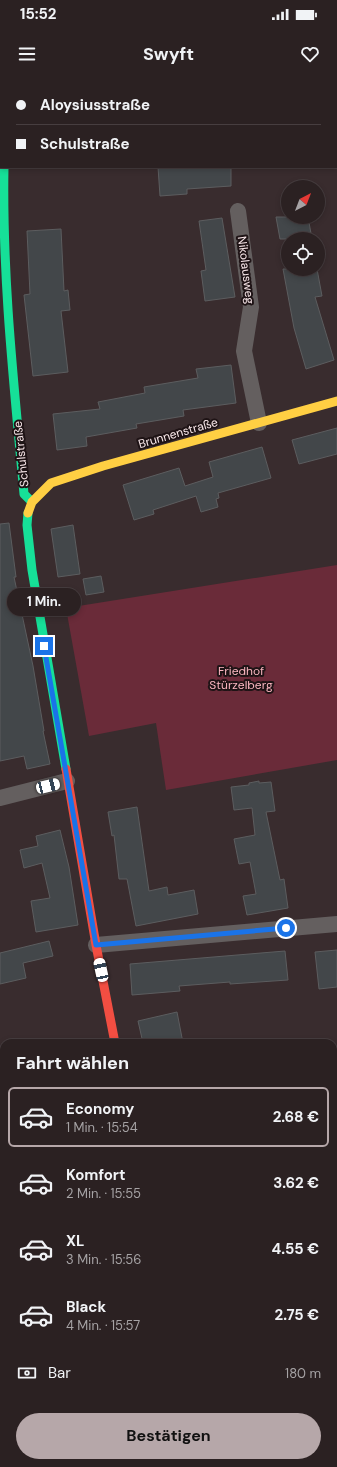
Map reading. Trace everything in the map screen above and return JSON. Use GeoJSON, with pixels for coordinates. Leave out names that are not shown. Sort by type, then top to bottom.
{"type":"FeatureCollection","features":[{"type":"Feature","properties":{"kind":"street","name":"Schulstraße"},"geometry":{"type":"LineString","coordinates":[[4,168],[2,215],[6,310],[24,494],[32,502],[28,514],[27,525],[32,570],[67,781],[114,1039]]}},
{"type":"Feature","properties":{"kind":"street","name":"Nikolausweg"},"geometry":{"type":"LineString","coordinates":[[238,211],[251,307],[244,351],[259,423]]}},
{"type":"Feature","properties":{"kind":"street","name":"Brunnenstraße"},"geometry":{"type":"LineString","coordinates":[[32,502],[51,483],[103,466],[337,401]]}},
{"type":"Feature","properties":{"kind":"street"},"geometry":{"type":"LineString","coordinates":[[0,798],[67,781]]}},
{"type":"Feature","properties":{"kind":"street"},"geometry":{"type":"LineString","coordinates":[[96,945],[337,924]]}},
{"type":"Feature","properties":{"kind":"green space","name":"Friedhof Stürzelberg"},"geometry":{"type":"Polygon","coordinates":[[[337,565],[337,760],[166,790],[156,723],[89,736],[66,608],[337,565]]]}},
{"type":"Feature","properties":{"kind":"building"},"geometry":{"type":"Polygon","coordinates":[[[158,168],[231,168],[231,186],[187,189],[187,194],[160,196],[158,168]]]}},
{"type":"Feature","properties":{"kind":"building"},"geometry":{"type":"Polygon","coordinates":[[[276,217],[281,217],[281,224],[309,224],[311,232],[281,232],[280,239],[276,217]]]}},
{"type":"Feature","properties":{"kind":"building"},"geometry":{"type":"Polygon","coordinates":[[[222,218],[235,297],[205,301],[201,271],[206,270],[199,221],[222,218]]]}},
{"type":"Feature","properties":{"kind":"building"},"geometry":{"type":"Polygon","coordinates":[[[61,229],[64,291],[68,290],[70,310],[61,311],[68,372],[33,376],[24,295],[30,294],[27,231],[61,229]]]}},
{"type":"Feature","properties":{"kind":"building"},"geometry":{"type":"Polygon","coordinates":[[[284,276],[318,276],[322,296],[315,297],[334,360],[306,369],[294,328],[284,276]]]}},
{"type":"Feature","properties":{"kind":"building"},"geometry":{"type":"Polygon","coordinates":[[[231,365],[236,403],[183,410],[184,416],[136,424],[137,428],[86,437],[87,446],[57,450],[53,414],[100,409],[98,402],[145,393],[144,387],[198,378],[196,369],[231,365]]]}},
{"type":"Feature","properties":{"kind":"building"},"geometry":{"type":"Polygon","coordinates":[[[337,428],[337,454],[299,464],[292,440],[337,428]]]}},
{"type":"Feature","properties":{"kind":"building"},"geometry":{"type":"Polygon","coordinates":[[[262,447],[271,478],[218,493],[219,498],[216,499],[218,507],[201,512],[196,496],[153,510],[154,514],[134,520],[123,485],[179,468],[185,486],[213,477],[209,462],[262,447]]]}},
{"type":"Feature","properties":{"kind":"building"},"geometry":{"type":"Polygon","coordinates":[[[9,523],[16,577],[14,577],[33,666],[43,731],[50,764],[27,769],[24,756],[0,761],[0,524],[9,523]]]}},
{"type":"Feature","properties":{"kind":"building"},"geometry":{"type":"Polygon","coordinates":[[[73,525],[80,574],[58,577],[51,529],[73,525]]]}},
{"type":"Feature","properties":{"kind":"building"},"geometry":{"type":"Polygon","coordinates":[[[101,576],[104,592],[86,595],[83,579],[101,576]]]}},
{"type":"Feature","properties":{"kind":"building"},"geometry":{"type":"Polygon","coordinates":[[[259,781],[259,783],[271,782],[275,811],[266,812],[280,880],[284,879],[288,908],[247,915],[243,896],[256,894],[250,862],[239,864],[234,839],[255,835],[252,808],[234,810],[231,787],[249,785],[249,783],[259,781]]]}},
{"type":"Feature","properties":{"kind":"building"},"geometry":{"type":"Polygon","coordinates":[[[137,807],[149,891],[167,887],[168,895],[194,890],[198,914],[136,926],[127,879],[119,879],[114,835],[112,836],[108,812],[137,807]]]}},
{"type":"Feature","properties":{"kind":"building"},"geometry":{"type":"Polygon","coordinates":[[[60,830],[69,867],[78,925],[36,932],[31,901],[50,898],[42,863],[24,868],[20,850],[38,846],[36,836],[60,830]]]}},
{"type":"Feature","properties":{"kind":"building"},"geometry":{"type":"Polygon","coordinates":[[[49,941],[53,956],[23,963],[26,978],[0,984],[0,953],[49,941]]]}},
{"type":"Feature","properties":{"kind":"building"},"geometry":{"type":"Polygon","coordinates":[[[337,950],[337,987],[319,989],[315,952],[337,950]]]}},
{"type":"Feature","properties":{"kind":"building"},"geometry":{"type":"Polygon","coordinates":[[[285,951],[288,980],[179,986],[180,991],[132,995],[130,964],[285,951]]]}},
{"type":"Feature","properties":{"kind":"building"},"geometry":{"type":"Polygon","coordinates":[[[177,1012],[182,1039],[142,1039],[138,1021],[177,1012]]]}},
{"type":"Feature","properties":{"kind":"traffic: fast"},"geometry":{"type":"LineString","coordinates":[[4,168],[5,249],[13,372],[24,494],[32,502]]}},
{"type":"Feature","properties":{"kind":"traffic: fast"},"geometry":{"type":"LineString","coordinates":[[28,513],[27,525],[32,570],[66,769]]}},
{"type":"Feature","properties":{"kind":"traffic: slow"},"geometry":{"type":"LineString","coordinates":[[28,513],[32,502],[51,483],[103,466],[337,401]]}},
{"type":"Feature","properties":{"kind":"traffic: jam"},"geometry":{"type":"LineString","coordinates":[[66,769],[96,945],[114,1039]]}},
{"type":"Feature","properties":{"kind":"route"},"geometry":{"type":"LineString","coordinates":[[44,646],[96,945],[286,928]]}}]}
